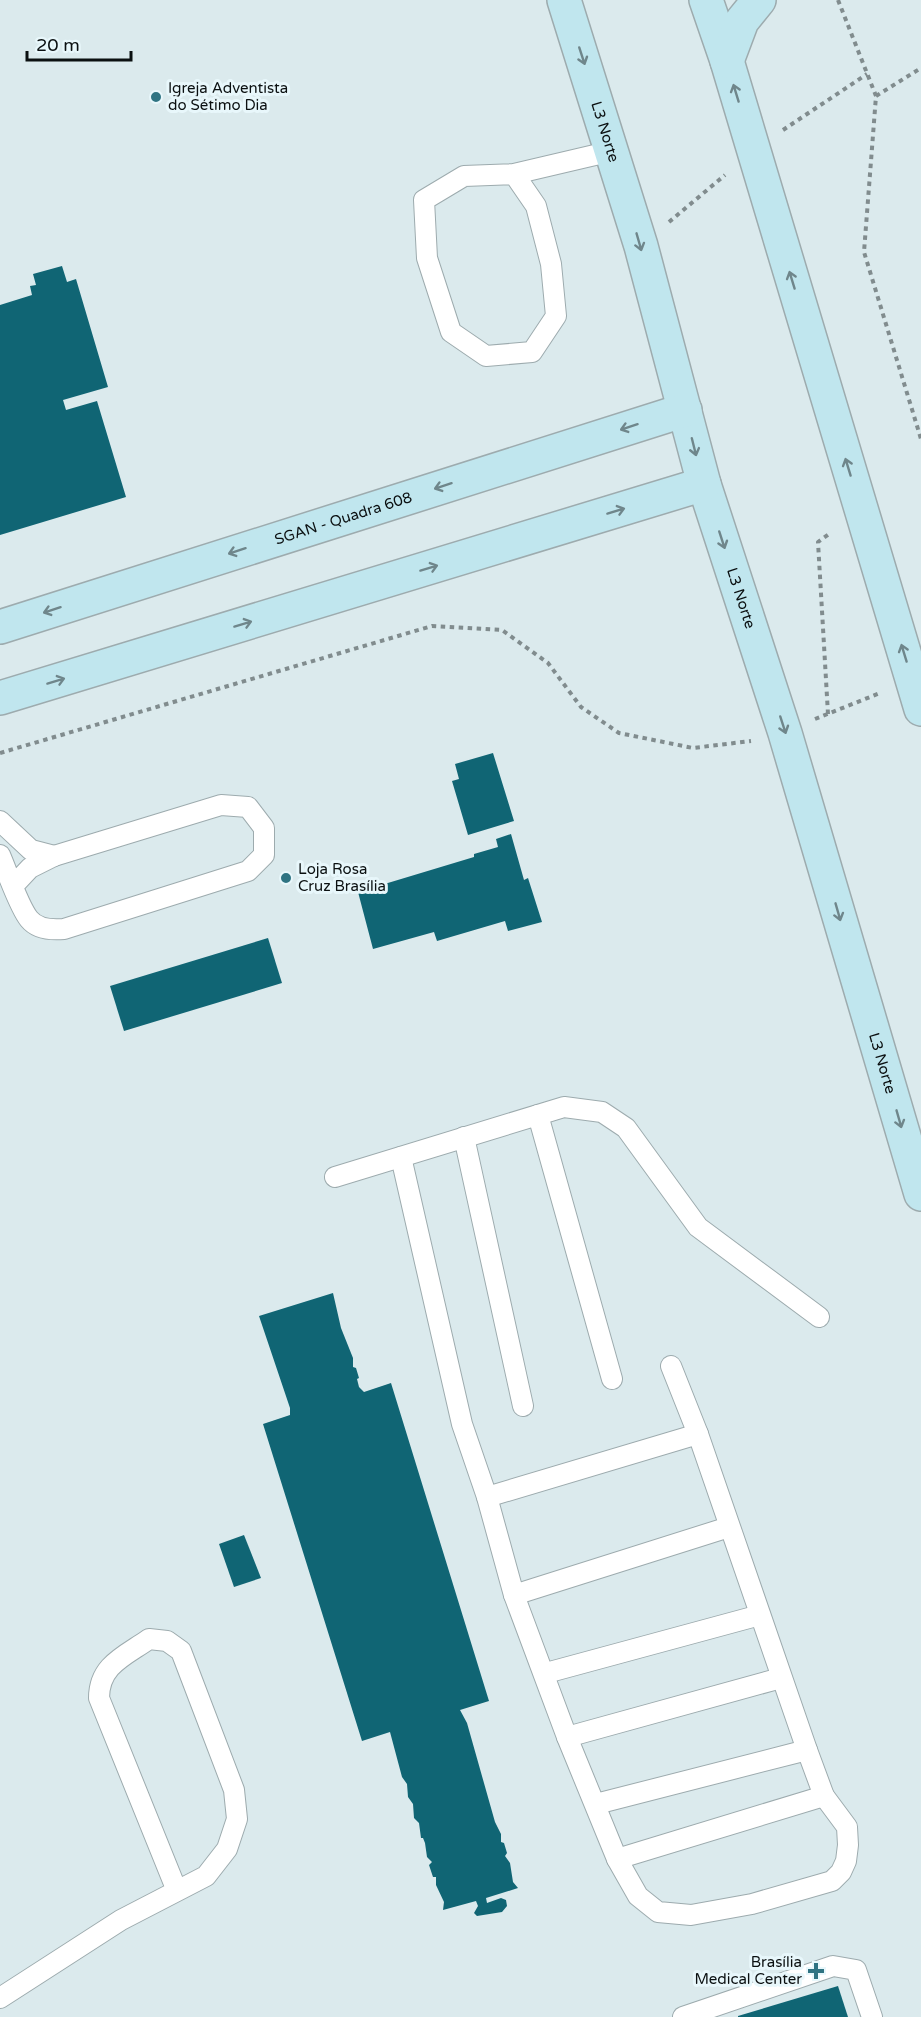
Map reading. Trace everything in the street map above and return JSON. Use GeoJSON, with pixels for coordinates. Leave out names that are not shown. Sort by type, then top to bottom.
{"type":"FeatureCollection","features":[{"type":"Feature","properties":{"kind":"main road","name":"L3 Norte"},"geometry":{"type":"LineString","coordinates":[[564,0],[612,151],[704,484],[785,733],[921,1194]]}},
{"type":"Feature","properties":{"kind":"main road"},"geometry":{"type":"LineString","coordinates":[[706,0],[727,61],[917,695]]}},
{"type":"Feature","properties":{"kind":"main road"},"geometry":{"type":"LineString","coordinates":[[727,61],[742,21],[759,0]]}},
{"type":"Feature","properties":{"kind":"main road","name":"SGAN - Quadra 608"},"geometry":{"type":"LineString","coordinates":[[0,627],[685,410]]}},
{"type":"Feature","properties":{"kind":"main road"},"geometry":{"type":"LineString","coordinates":[[0,698],[704,484]]}},
{"type":"Feature","properties":{"kind":"lane"},"geometry":{"type":"LineString","coordinates":[[514,174],[536,206],[551,264],[556,316],[532,352],[486,356],[451,332],[427,258],[424,200],[464,176],[514,174],[612,151]]}},
{"type":"Feature","properties":{"kind":"lane"},"geometry":{"type":"LineString","coordinates":[[0,855],[30,920],[49,930],[64,929],[248,872],[264,855],[264,828],[248,807],[220,806],[54,856],[30,868],[14,885]]}},
{"type":"Feature","properties":{"kind":"lane"},"geometry":{"type":"LineString","coordinates":[[0,821],[30,850],[54,856]]}},
{"type":"Feature","properties":{"kind":"lane"},"geometry":{"type":"LineString","coordinates":[[335,1177],[564,1107],[602,1112],[626,1128],[698,1227],[819,1317]]}},
{"type":"Feature","properties":{"kind":"lane"},"geometry":{"type":"LineString","coordinates":[[538,1115],[612,1379]]}},
{"type":"Feature","properties":{"kind":"lane"},"geometry":{"type":"LineString","coordinates":[[464,1137],[523,1406]]}},
{"type":"Feature","properties":{"kind":"lane"},"geometry":{"type":"LineString","coordinates":[[400,1157],[462,1424],[487,1497],[514,1595],[546,1673],[567,1737],[617,1859],[638,1896],[658,1912],[691,1914],[752,1904],[832,1881],[841,1872],[848,1845],[847,1827],[825,1796],[807,1750],[698,1434],[670,1366]]}},
{"type":"Feature","properties":{"kind":"lane"},"geometry":{"type":"LineString","coordinates":[[487,1497],[698,1434]]}},
{"type":"Feature","properties":{"kind":"lane"},"geometry":{"type":"LineString","coordinates":[[514,1595],[729,1527]]}},
{"type":"Feature","properties":{"kind":"lane"},"geometry":{"type":"LineString","coordinates":[[546,1673],[760,1615]]}},
{"type":"Feature","properties":{"kind":"lane"},"geometry":{"type":"LineString","coordinates":[[0,1998],[121,1920],[177,1891],[206,1875],[227,1849],[237,1819],[234,1790],[181,1651],[167,1641],[149,1639],[109,1667],[99,1682],[99,1698],[177,1891]]}},
{"type":"Feature","properties":{"kind":"lane"},"geometry":{"type":"LineString","coordinates":[[567,1737],[781,1678]]}},
{"type":"Feature","properties":{"kind":"lane"},"geometry":{"type":"LineString","coordinates":[[596,1804],[807,1750]]}},
{"type":"Feature","properties":{"kind":"lane"},"geometry":{"type":"LineString","coordinates":[[617,1859],[825,1796]]}},
{"type":"Feature","properties":{"kind":"lane"},"geometry":{"type":"LineString","coordinates":[[683,2017],[833,1966],[856,1970],[872,2017]]}},
{"type":"Feature","properties":{"kind":"path"},"geometry":{"type":"LineString","coordinates":[[838,0],[876,96],[864,252],[921,439]]}},
{"type":"Feature","properties":{"kind":"path"},"geometry":{"type":"LineString","coordinates":[[876,96],[921,68]]}},
{"type":"Feature","properties":{"kind":"path"},"geometry":{"type":"LineString","coordinates":[[828,714],[818,542],[829,534]]}},
{"type":"Feature","properties":{"kind":"path"},"geometry":{"type":"LineString","coordinates":[[0,753],[432,626],[502,630],[548,663],[580,707],[619,733],[693,748],[740,744],[785,733],[828,714],[917,695]]}},
{"type":"Feature","properties":{"kind":"building"},"geometry":{"type":"Polygon","coordinates":[[[62,266],[67,282],[76,279],[108,387],[63,400],[66,410],[97,401],[126,497],[0,535],[0,305],[32,295],[30,286],[36,285],[33,274],[62,266]]]}},
{"type":"Feature","properties":{"kind":"building"},"geometry":{"type":"Polygon","coordinates":[[[493,753],[514,821],[468,835],[452,781],[459,779],[455,764],[493,753]]]}},
{"type":"Feature","properties":{"kind":"building"},"geometry":{"type":"Polygon","coordinates":[[[511,834],[524,880],[528,878],[542,922],[508,931],[505,921],[437,941],[434,932],[373,949],[358,892],[474,857],[474,854],[498,847],[496,839],[511,834]]]}},
{"type":"Feature","properties":{"kind":"building"},"geometry":{"type":"Polygon","coordinates":[[[268,938],[282,983],[124,1031],[110,986],[268,938]]]}},
{"type":"Feature","properties":{"kind":"building"},"geometry":{"type":"Polygon","coordinates":[[[333,1293],[341,1328],[353,1358],[353,1367],[356,1368],[359,1378],[357,1379],[359,1387],[364,1392],[391,1383],[489,1701],[460,1710],[467,1723],[495,1822],[501,1834],[501,1842],[504,1843],[507,1853],[505,1856],[510,1863],[513,1882],[518,1888],[486,1898],[487,1903],[501,1898],[506,1900],[507,1906],[502,1912],[477,1916],[474,1913],[478,1906],[476,1901],[443,1910],[444,1902],[436,1885],[436,1877],[433,1877],[429,1865],[432,1862],[427,1857],[419,1823],[414,1818],[413,1804],[408,1797],[407,1784],[402,1777],[390,1732],[362,1741],[263,1424],[290,1415],[290,1408],[259,1316],[333,1293]]]}},
{"type":"Feature","properties":{"kind":"building"},"geometry":{"type":"Polygon","coordinates":[[[244,1535],[261,1578],[234,1587],[219,1544],[244,1535]]]}},
{"type":"Feature","properties":{"kind":"building"},"geometry":{"type":"Polygon","coordinates":[[[838,1986],[848,2017],[738,2017],[738,2016],[838,1986]]]}},
{"type":"Feature","properties":{"kind":"place","name":"Igreja Adventista do Sétimo Dia"},"geometry":{"type":"Point","coordinates":[156,97]}},
{"type":"Feature","properties":{"kind":"place","name":"Loja Rosa Cruz Brasília"},"geometry":{"type":"Point","coordinates":[286,878]}},
{"type":"Feature","properties":{"kind":"place","name":"Brasília Medical Center"},"geometry":{"type":"Point","coordinates":[816,1971]}}]}
